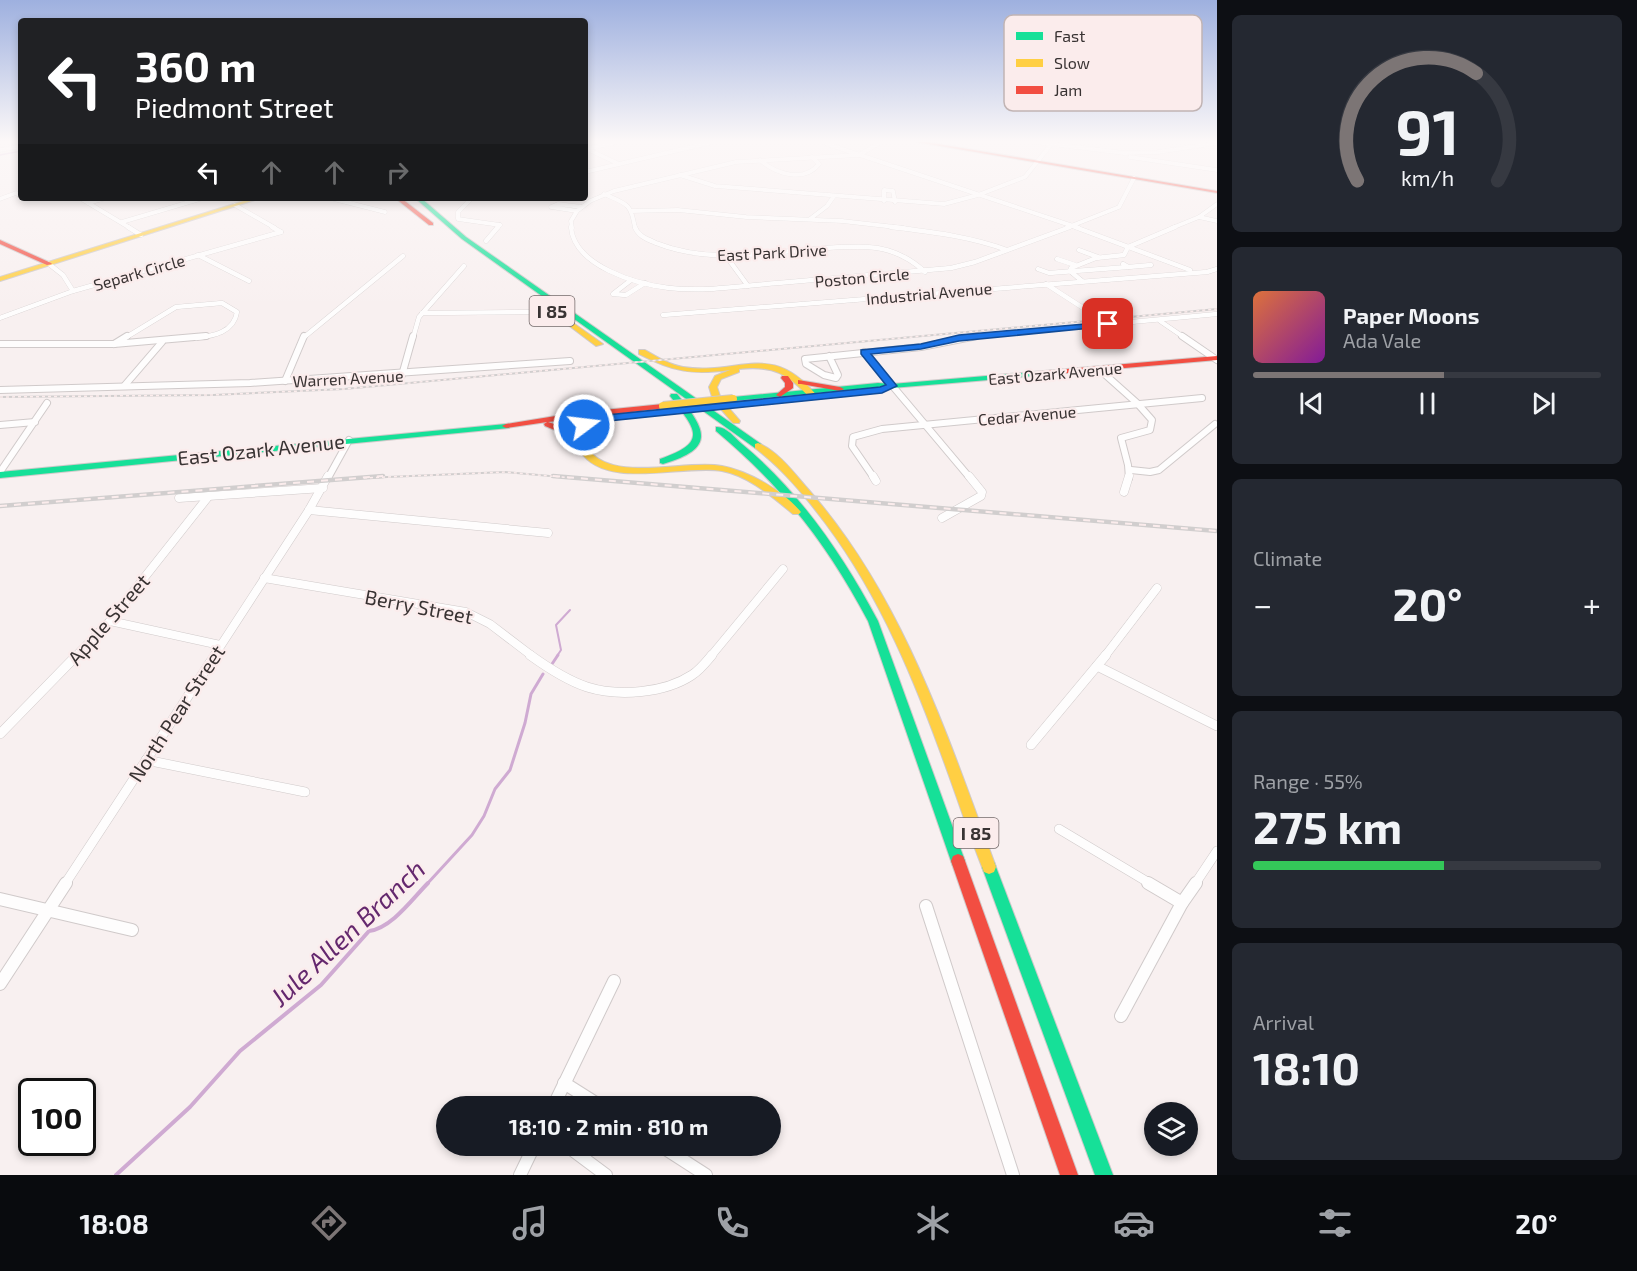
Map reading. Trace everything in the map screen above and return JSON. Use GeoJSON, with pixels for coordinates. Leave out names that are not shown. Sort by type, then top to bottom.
{"type":"FeatureCollection","features":[{"type":"Feature","properties":{"kind":"main road"},"geometry":{"type":"LineString","coordinates":[[0,279],[248,201]]}},
{"type":"Feature","properties":{"kind":"main road"},"geometry":{"type":"LineString","coordinates":[[402,201],[430,224]]}},
{"type":"Feature","properties":{"kind":"main road","name":"I 85"},"geometry":{"type":"LineString","coordinates":[[409,201],[430,224],[734,440],[785,488],[810,517],[844,566],[873,621],[1069,1175]]}},
{"type":"Feature","properties":{"kind":"main road","name":"I 85"},"geometry":{"type":"LineString","coordinates":[[421,201],[429,211],[464,238],[763,449],[820,505],[859,557],[894,618],[910,655],[1104,1175]]}},
{"type":"Feature","properties":{"kind":"main road"},"geometry":{"type":"LineString","coordinates":[[0,242],[48,264]]}},
{"type":"Feature","properties":{"kind":"main road"},"geometry":{"type":"LineString","coordinates":[[562,305],[631,347],[670,366],[701,370],[744,363],[762,364],[784,370],[798,381],[808,395]]}},
{"type":"Feature","properties":{"kind":"main road","name":"East Ozark Avenue"},"geometry":{"type":"LineString","coordinates":[[736,402],[878,385],[892,386],[1100,370],[1216,359]]}},
{"type":"Feature","properties":{"kind":"main road"},"geometry":{"type":"LineString","coordinates":[[763,449],[720,404],[713,387],[718,378],[737,370],[762,370],[785,378],[808,395]]}},
{"type":"Feature","properties":{"kind":"main road"},"geometry":{"type":"LineString","coordinates":[[780,395],[789,388],[785,378]]}},
{"type":"Feature","properties":{"kind":"main road"},"geometry":{"type":"LineString","coordinates":[[798,381],[819,387],[840,389]]}},
{"type":"Feature","properties":{"kind":"main road","name":"East Ozark Avenue"},"geometry":{"type":"LineString","coordinates":[[0,473],[523,423],[580,421],[666,409],[882,390],[892,386]]}},
{"type":"Feature","properties":{"kind":"main road"},"geometry":{"type":"LineString","coordinates":[[580,421],[597,451],[621,462],[652,464],[680,456],[698,443],[699,431],[674,396]]}},
{"type":"Feature","properties":{"kind":"main road","name":"East Ozark Avenue"},"geometry":{"type":"LineString","coordinates":[[523,423],[548,424],[602,419],[666,409]]}},
{"type":"Feature","properties":{"kind":"main road"},"geometry":{"type":"LineString","coordinates":[[580,421],[581,443],[587,454]]}},
{"type":"Feature","properties":{"kind":"main road"},"geometry":{"type":"LineString","coordinates":[[548,424],[560,429],[600,464],[619,469],[692,466],[733,471],[771,490],[798,514],[844,566]]}},
{"type":"Feature","properties":{"kind":"street"},"geometry":{"type":"LineString","coordinates":[[0,200],[17,197]]}},
{"type":"Feature","properties":{"kind":"street"},"geometry":{"type":"LineString","coordinates":[[582,207],[558,204],[551,207],[577,211],[599,197]]}},
{"type":"Feature","properties":{"kind":"street"},"geometry":{"type":"LineString","coordinates":[[611,197],[625,202],[632,211],[669,210],[746,218],[810,219],[949,234],[979,240],[1007,250]]}},
{"type":"Feature","properties":{"kind":"street"},"geometry":{"type":"LineString","coordinates":[[810,219],[827,206],[833,197]]}},
{"type":"Feature","properties":{"kind":"street"},"geometry":{"type":"LineString","coordinates":[[842,197],[944,204],[971,197]]}},
{"type":"Feature","properties":{"kind":"street"},"geometry":{"type":"LineString","coordinates":[[884,197],[884,201]]}},
{"type":"Feature","properties":{"kind":"street"},"geometry":{"type":"LineString","coordinates":[[895,197],[896,201]]}},
{"type":"Feature","properties":{"kind":"street"},"geometry":{"type":"LineString","coordinates":[[984,197],[1072,226],[1194,271]]}},
{"type":"Feature","properties":{"kind":"street","name":"Poston Circle"},"geometry":{"type":"LineString","coordinates":[[577,211],[571,221],[571,230],[585,254],[607,271],[645,283],[697,290],[925,272],[965,265],[1119,207],[1124,197]]}},
{"type":"Feature","properties":{"kind":"street"},"geometry":{"type":"LineString","coordinates":[[85,201],[141,235]]}},
{"type":"Feature","properties":{"kind":"street"},"geometry":{"type":"LineString","coordinates":[[88,203],[95,201]]}},
{"type":"Feature","properties":{"kind":"street"},"geometry":{"type":"LineString","coordinates":[[122,222],[193,201]]}},
{"type":"Feature","properties":{"kind":"street"},"geometry":{"type":"LineString","coordinates":[[342,201],[385,212]]}},
{"type":"Feature","properties":{"kind":"street"},"geometry":{"type":"LineString","coordinates":[[469,201],[456,216],[461,221],[500,225],[486,241]]}},
{"type":"Feature","properties":{"kind":"street"},"geometry":{"type":"LineString","coordinates":[[1057,259],[1075,265],[1100,258],[1124,255],[1128,247],[1199,217],[1217,204]]}},
{"type":"Feature","properties":{"kind":"street","name":"Separk Circle"},"geometry":{"type":"LineString","coordinates":[[0,318],[73,291],[281,232],[235,205]]}},
{"type":"Feature","properties":{"kind":"street","name":"East Park Drive"},"geometry":{"type":"LineString","coordinates":[[632,211],[635,230],[655,244],[686,253],[726,256],[868,247],[900,254],[912,260],[925,272]]}},
{"type":"Feature","properties":{"kind":"street"},"geometry":{"type":"LineString","coordinates":[[1199,217],[1217,221]]}},
{"type":"Feature","properties":{"kind":"street"},"geometry":{"type":"LineString","coordinates":[[1079,250],[1100,258]]}},
{"type":"Feature","properties":{"kind":"street"},"geometry":{"type":"LineString","coordinates":[[198,255],[249,281]]}},
{"type":"Feature","properties":{"kind":"street"},"geometry":{"type":"LineString","coordinates":[[285,381],[302,340],[310,330],[404,255]]}},
{"type":"Feature","properties":{"kind":"street"},"geometry":{"type":"LineString","coordinates":[[726,256],[748,286]]}},
{"type":"Feature","properties":{"kind":"street"},"geometry":{"type":"LineString","coordinates":[[1113,257],[1128,267]]}},
{"type":"Feature","properties":{"kind":"street"},"geometry":{"type":"LineString","coordinates":[[48,264],[63,275],[73,291]]}},
{"type":"Feature","properties":{"kind":"street"},"geometry":{"type":"LineString","coordinates":[[1070,271],[1075,265]]}},
{"type":"Feature","properties":{"kind":"street"},"geometry":{"type":"LineString","coordinates":[[1038,269],[1049,273],[1151,265]]}},
{"type":"Feature","properties":{"kind":"street"},"geometry":{"type":"LineString","coordinates":[[402,375],[415,325],[422,313],[464,266]]}},
{"type":"Feature","properties":{"kind":"street","name":"Industrial Avenue"},"geometry":{"type":"LineString","coordinates":[[663,315],[1194,271],[1207,272],[1217,269]]}},
{"type":"Feature","properties":{"kind":"street"},"geometry":{"type":"LineString","coordinates":[[1070,271],[1082,281]]}},
{"type":"Feature","properties":{"kind":"street"},"geometry":{"type":"LineString","coordinates":[[631,280],[613,294],[628,296],[645,283]]}},
{"type":"Feature","properties":{"kind":"street"},"geometry":{"type":"LineString","coordinates":[[1046,284],[1108,324]]}},
{"type":"Feature","properties":{"kind":"street"},"geometry":{"type":"LineString","coordinates":[[0,344],[112,345],[162,342],[219,334],[231,326],[237,312],[222,303],[176,307],[112,345]]}},
{"type":"Feature","properties":{"kind":"street"},"geometry":{"type":"LineString","coordinates":[[0,312],[6,316]]}},
{"type":"Feature","properties":{"kind":"street"},"geometry":{"type":"LineString","coordinates":[[422,313],[530,312]]}},
{"type":"Feature","properties":{"kind":"street"},"geometry":{"type":"LineString","coordinates":[[829,356],[838,375],[836,378],[824,375],[806,364],[805,359],[829,356],[864,352],[921,346],[959,338],[1217,315]]}},
{"type":"Feature","properties":{"kind":"street"},"geometry":{"type":"LineString","coordinates":[[1160,321],[1216,359]]}},
{"type":"Feature","properties":{"kind":"street"},"geometry":{"type":"LineString","coordinates":[[125,386],[162,342]]}},
{"type":"Feature","properties":{"kind":"street"},"geometry":{"type":"LineString","coordinates":[[864,352],[982,492],[981,496],[942,518]]}},
{"type":"Feature","properties":{"kind":"street","name":"Warren Avenue"},"geometry":{"type":"LineString","coordinates":[[0,390],[285,381],[402,375],[570,361]]}},
{"type":"Feature","properties":{"kind":"street"},"geometry":{"type":"LineString","coordinates":[[1100,370],[1148,414],[1153,425],[1150,430],[1125,435],[1122,438],[1131,470],[1130,482],[1124,492]]}},
{"type":"Feature","properties":{"kind":"street","name":"Cedar Avenue"},"geometry":{"type":"LineString","coordinates":[[876,481],[852,446],[853,436],[882,429],[925,424],[1202,398]]}},
{"type":"Feature","properties":{"kind":"street"},"geometry":{"type":"LineString","coordinates":[[0,473],[47,403]]}},
{"type":"Feature","properties":{"kind":"street"},"geometry":{"type":"LineString","coordinates":[[0,425],[35,422]]}},
{"type":"Feature","properties":{"kind":"street"},"geometry":{"type":"LineString","coordinates":[[1131,470],[1150,472],[1160,470],[1215,424]]}},
{"type":"Feature","properties":{"kind":"street","name":"North Pear Street"},"geometry":{"type":"LineString","coordinates":[[0,984],[309,510],[349,440]]}},
{"type":"Feature","properties":{"kind":"street"},"geometry":{"type":"LineString","coordinates":[[179,498],[323,488]]}},
{"type":"Feature","properties":{"kind":"street","name":"Apple Street"},"geometry":{"type":"LineString","coordinates":[[1,733],[110,621],[208,497]]}},
{"type":"Feature","properties":{"kind":"street"},"geometry":{"type":"LineString","coordinates":[[309,510],[548,532]]}},
{"type":"Feature","properties":{"kind":"street","name":"Berry Street"},"geometry":{"type":"LineString","coordinates":[[264,578],[466,612],[484,620],[551,672],[592,688],[625,691],[663,687],[686,681],[699,670],[783,569]]}},
{"type":"Feature","properties":{"kind":"street"},"geometry":{"type":"LineString","coordinates":[[1030,745],[1125,632],[1156,588]]}},
{"type":"Feature","properties":{"kind":"street"},"geometry":{"type":"LineString","coordinates":[[110,621],[220,645]]}},
{"type":"Feature","properties":{"kind":"street"},"geometry":{"type":"LineString","coordinates":[[1097,666],[1217,726]]}},
{"type":"Feature","properties":{"kind":"street"},"geometry":{"type":"LineString","coordinates":[[146,760],[305,792]]}},
{"type":"Feature","properties":{"kind":"street"},"geometry":{"type":"LineString","coordinates":[[1059,829],[1182,903]]}},
{"type":"Feature","properties":{"kind":"street"},"geometry":{"type":"LineString","coordinates":[[1121,1016],[1182,903],[1217,851]]}},
{"type":"Feature","properties":{"kind":"street"},"geometry":{"type":"LineString","coordinates":[[0,899],[132,930]]}},
{"type":"Feature","properties":{"kind":"street"},"geometry":{"type":"LineString","coordinates":[[926,906],[1013,1175]]}},
{"type":"Feature","properties":{"kind":"street"},"geometry":{"type":"LineString","coordinates":[[558,1096],[614,981]]}},
{"type":"Feature","properties":{"kind":"street"},"geometry":{"type":"LineString","coordinates":[[564,1083],[585,1096]]}},
{"type":"Feature","properties":{"kind":"street"},"geometry":{"type":"LineString","coordinates":[[520,1175],[529,1156]]}},
{"type":"Feature","properties":{"kind":"street"},"geometry":{"type":"LineString","coordinates":[[580,1156],[606,1175]]}},
{"type":"Feature","properties":{"kind":"street"},"geometry":{"type":"LineString","coordinates":[[677,1156],[706,1175]]}},
{"type":"Feature","properties":{"kind":"waterway","name":"Jule Allen Branch"},"geometry":{"type":"LineString","coordinates":[[557,656],[561,650],[556,625],[570,610]]}},
{"type":"Feature","properties":{"kind":"waterway","name":"Jule Allen Branch"},"geometry":{"type":"LineString","coordinates":[[552,664],[558,655]]}},
{"type":"Feature","properties":{"kind":"waterway","name":"Jule Allen Branch"},"geometry":{"type":"LineString","coordinates":[[427,884],[472,835],[484,816],[495,789],[510,770],[525,723],[531,694],[543,674]]}},
{"type":"Feature","properties":{"kind":"waterway","name":"Jule Allen Branch"},"geometry":{"type":"LineString","coordinates":[[116,1175],[190,1107],[240,1051],[321,985],[369,931],[378,929],[394,918],[428,883]]}},
{"type":"Feature","properties":{"kind":"railway"},"geometry":{"type":"LineString","coordinates":[[0,397],[213,395],[344,389],[1217,309]]}},
{"type":"Feature","properties":{"kind":"railway"},"geometry":{"type":"LineString","coordinates":[[364,478],[505,472],[572,478]]}},
{"type":"Feature","properties":{"kind":"railway"},"geometry":{"type":"LineString","coordinates":[[0,506],[383,476]]}},
{"type":"Feature","properties":{"kind":"railway"},"geometry":{"type":"LineString","coordinates":[[553,476],[1217,531]]}},
{"type":"Feature","properties":{"kind":"traffic: fast"},"geometry":{"type":"LineString","coordinates":[[421,201],[464,238],[758,446]]}},
{"type":"Feature","properties":{"kind":"traffic: fast"},"geometry":{"type":"LineString","coordinates":[[733,399],[878,385],[892,386],[1044,373]]}},
{"type":"Feature","properties":{"kind":"traffic: fast"},"geometry":{"type":"LineString","coordinates":[[663,461],[690,449],[696,443],[698,436],[691,418],[674,396]]}},
{"type":"Feature","properties":{"kind":"traffic: fast"},"geometry":{"type":"LineString","coordinates":[[587,432],[602,419]]}},
{"type":"Feature","properties":{"kind":"traffic: fast"},"geometry":{"type":"LineString","coordinates":[[0,475],[506,426]]}},
{"type":"Feature","properties":{"kind":"traffic: fast"},"geometry":{"type":"LineString","coordinates":[[719,429],[766,471],[807,516],[858,593],[873,621],[958,861]]}},
{"type":"Feature","properties":{"kind":"traffic: fast"},"geometry":{"type":"LineString","coordinates":[[989,867],[1104,1175]]}},
{"type":"Feature","properties":{"kind":"traffic: slow"},"geometry":{"type":"LineString","coordinates":[[0,279],[248,201]]}},
{"type":"Feature","properties":{"kind":"traffic: slow"},"geometry":{"type":"LineString","coordinates":[[557,314],[599,344]]}},
{"type":"Feature","properties":{"kind":"traffic: slow"},"geometry":{"type":"LineString","coordinates":[[642,352],[665,364],[690,370],[770,366],[784,371],[799,381],[814,397]]}},
{"type":"Feature","properties":{"kind":"traffic: slow"},"geometry":{"type":"LineString","coordinates":[[736,370],[718,378],[713,387],[717,400],[736,421]]}},
{"type":"Feature","properties":{"kind":"traffic: slow"},"geometry":{"type":"LineString","coordinates":[[663,406],[733,399]]}},
{"type":"Feature","properties":{"kind":"traffic: slow"},"geometry":{"type":"LineString","coordinates":[[574,415],[581,445],[587,454],[599,463],[632,470],[721,468],[752,479],[796,512]]}},
{"type":"Feature","properties":{"kind":"traffic: slow"},"geometry":{"type":"LineString","coordinates":[[758,446],[782,466],[816,504],[847,545],[874,587],[897,632],[937,724],[989,867]]}},
{"type":"Feature","properties":{"kind":"traffic: jam"},"geometry":{"type":"LineString","coordinates":[[402,201],[431,224]]}},
{"type":"Feature","properties":{"kind":"traffic: jam"},"geometry":{"type":"LineString","coordinates":[[0,242],[49,264]]}},
{"type":"Feature","properties":{"kind":"traffic: jam"},"geometry":{"type":"LineString","coordinates":[[1044,373],[1217,358]]}},
{"type":"Feature","properties":{"kind":"traffic: jam"},"geometry":{"type":"LineString","coordinates":[[780,395],[789,388],[789,383],[785,378]]}},
{"type":"Feature","properties":{"kind":"traffic: jam"},"geometry":{"type":"LineString","coordinates":[[801,382],[840,389]]}},
{"type":"Feature","properties":{"kind":"traffic: jam"},"geometry":{"type":"LineString","coordinates":[[506,426],[574,415],[663,406]]}},
{"type":"Feature","properties":{"kind":"traffic: jam"},"geometry":{"type":"LineString","coordinates":[[548,424],[560,429],[581,448]]}},
{"type":"Feature","properties":{"kind":"traffic: jam"},"geometry":{"type":"LineString","coordinates":[[958,861],[1069,1175]]}},
{"type":"Feature","properties":{"kind":"route"},"geometry":{"type":"LineString","coordinates":[[584,425],[583,421],[587,420],[882,390],[892,386],[864,352],[921,346],[950,339],[1108,324]]}}]}
